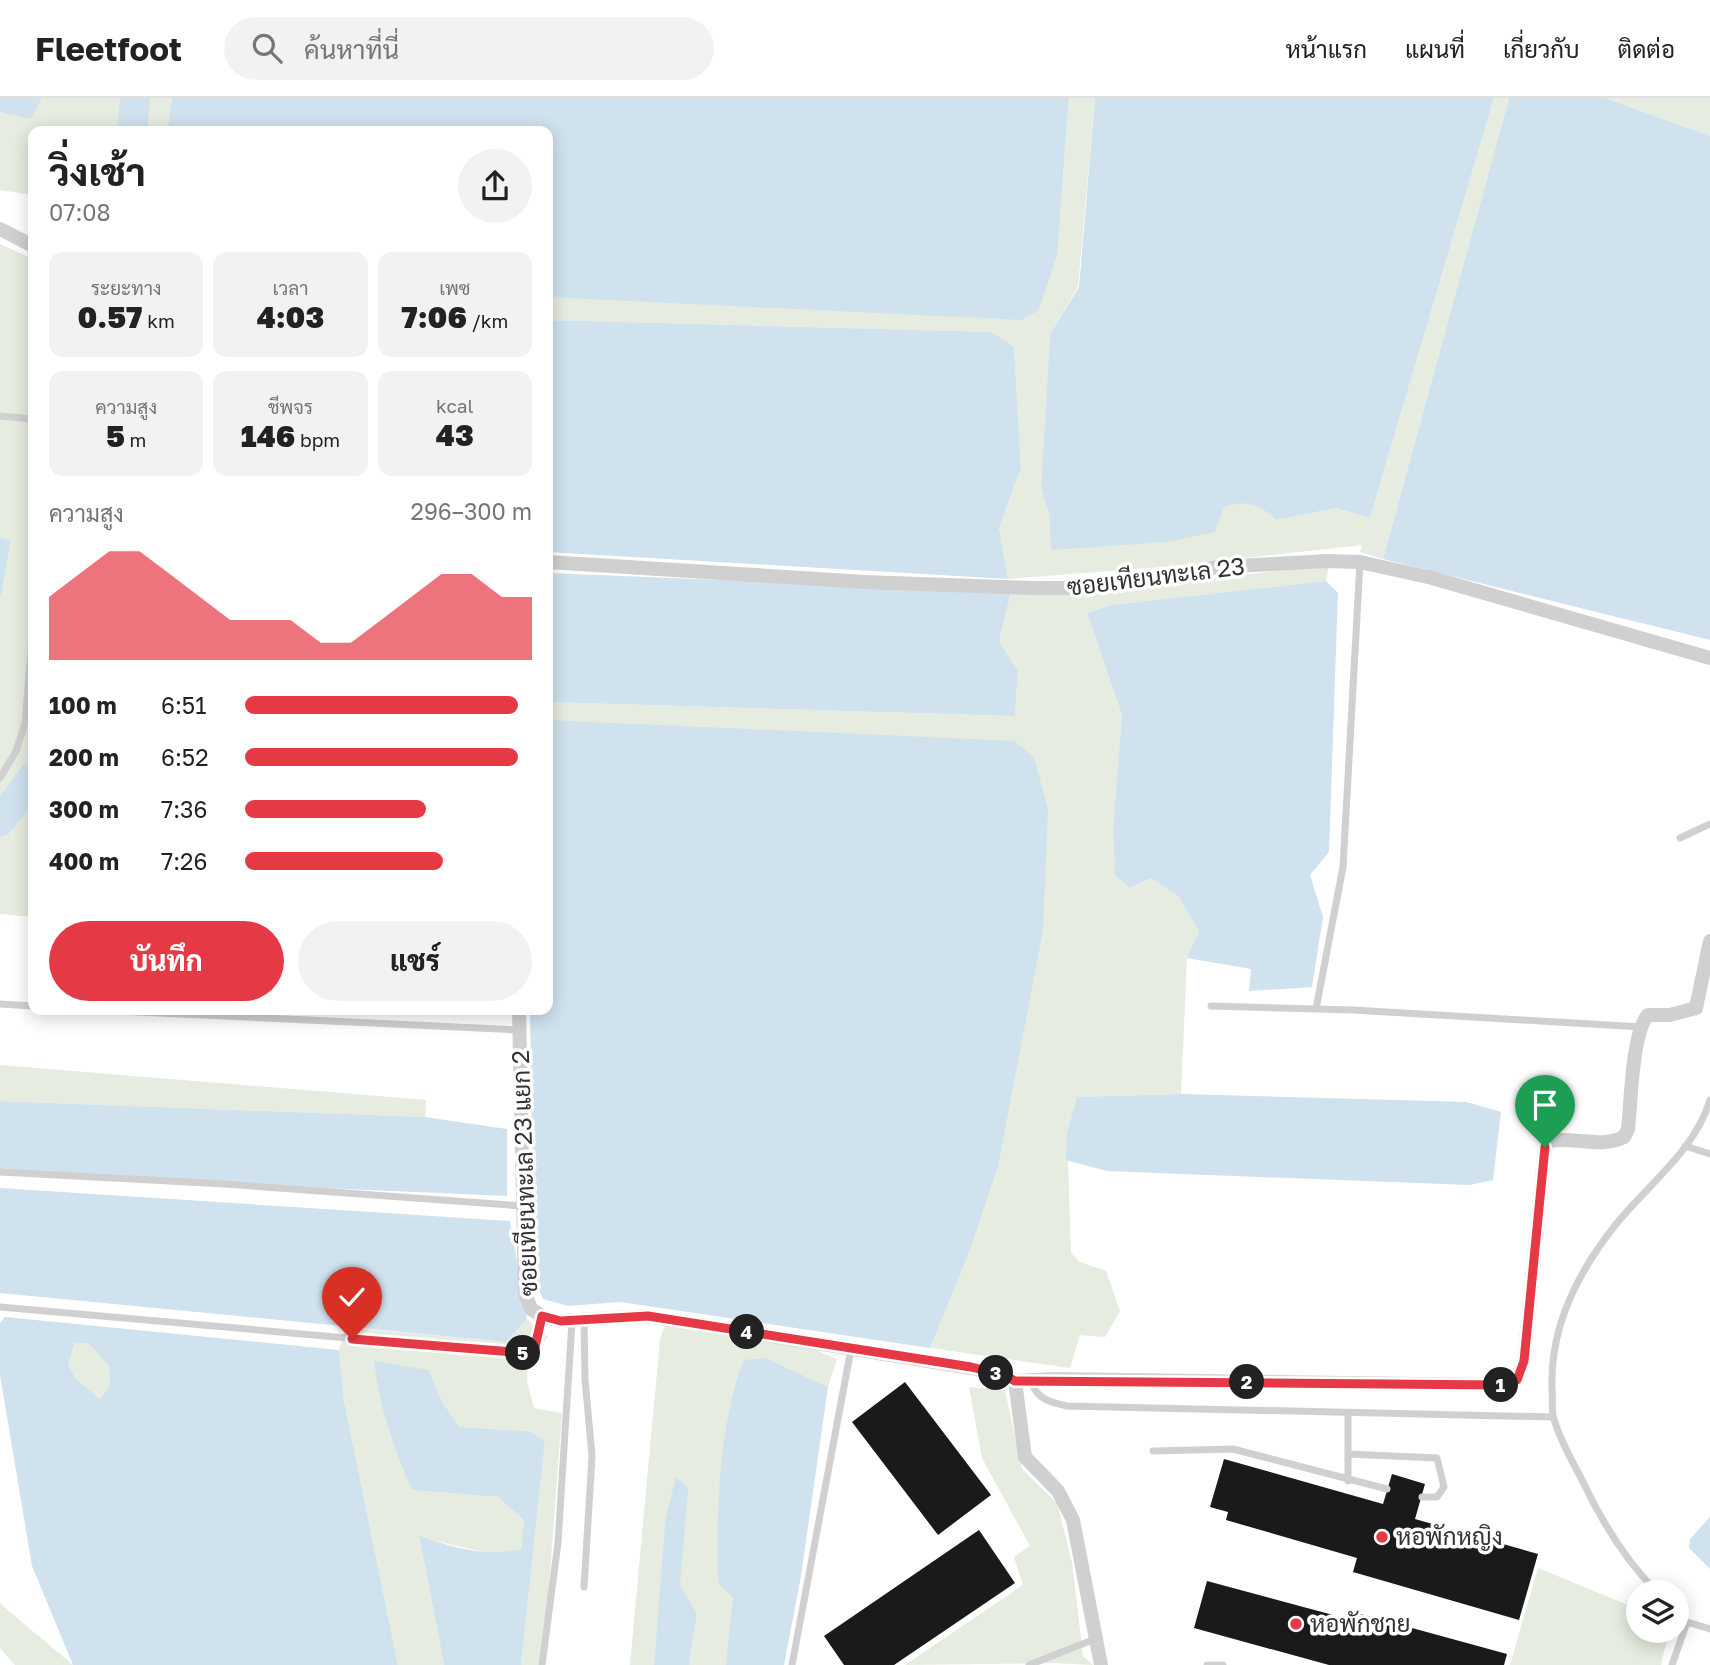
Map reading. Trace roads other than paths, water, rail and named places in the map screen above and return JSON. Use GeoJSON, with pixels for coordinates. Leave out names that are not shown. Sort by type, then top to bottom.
{"type":"FeatureCollection","features":[{"type":"Feature","properties":{"kind":"street"},"geometry":{"type":"LineString","coordinates":[[0,229],[28,243]]}},
{"type":"Feature","properties":{"kind":"street","name":"ซอยเทียนทะเล 23"},"geometry":{"type":"LineString","coordinates":[[553,562],[865,582],[1031,589],[1124,584],[1219,567],[1326,561],[1360,562],[1432,578],[1710,657]]}},
{"type":"Feature","properties":{"kind":"street"},"geometry":{"type":"LineString","coordinates":[[1642,1027],[1648,1015],[1670,1014],[1696,1008],[1710,941]]}},
{"type":"Feature","properties":{"kind":"street","name":"ซอยเทียนทะเล 23 แยก 2"},"geometry":{"type":"LineString","coordinates":[[519,1015],[525,1293],[531,1309],[542,1316],[578,1321],[648,1316],[971,1367],[1010,1378],[1031,1380],[1499,1385],[1517,1380],[1524,1361],[1545,1147],[1549,1140],[1603,1144],[1624,1137],[1628,1129],[1642,1027]]}},
{"type":"Feature","properties":{"kind":"street"},"geometry":{"type":"LineString","coordinates":[[1010,1378],[1025,1457],[1066,1503],[1073,1520],[1101,1665]]}},
{"type":"Feature","properties":{"kind":"lane"},"geometry":{"type":"LineString","coordinates":[[0,416],[28,419]]}},
{"type":"Feature","properties":{"kind":"lane"},"geometry":{"type":"LineString","coordinates":[[1315,1009],[1343,867],[1360,562]]}},
{"type":"Feature","properties":{"kind":"lane"},"geometry":{"type":"LineString","coordinates":[[0,778],[16,751],[25,723],[28,687]]}},
{"type":"Feature","properties":{"kind":"lane"},"geometry":{"type":"LineString","coordinates":[[1680,838],[1710,824]]}},
{"type":"Feature","properties":{"kind":"lane"},"geometry":{"type":"LineString","coordinates":[[0,1004],[28,1006]]}},
{"type":"Feature","properties":{"kind":"lane"},"geometry":{"type":"LineString","coordinates":[[1211,1006],[1642,1027]]}},
{"type":"Feature","properties":{"kind":"lane"},"geometry":{"type":"LineString","coordinates":[[202,1015],[520,1030]]}},
{"type":"Feature","properties":{"kind":"lane"},"geometry":{"type":"LineString","coordinates":[[1645,1580],[1595,1508],[1553,1417],[1554,1350],[1569,1297],[1603,1240],[1685,1146],[1701,1122],[1710,1100]]}},
{"type":"Feature","properties":{"kind":"lane"},"geometry":{"type":"LineString","coordinates":[[1685,1146],[1710,1154]]}},
{"type":"Feature","properties":{"kind":"lane"},"geometry":{"type":"LineString","coordinates":[[0,1172],[225,1184],[523,1206]]}},
{"type":"Feature","properties":{"kind":"lane"},"geometry":{"type":"LineString","coordinates":[[0,1307],[516,1353],[533,1350],[542,1316]]}},
{"type":"Feature","properties":{"kind":"lane"},"geometry":{"type":"LineString","coordinates":[[578,1321],[592,1456],[584,1587]]}},
{"type":"Feature","properties":{"kind":"lane"},"geometry":{"type":"LineString","coordinates":[[542,1665],[558,1542],[578,1321]]}},
{"type":"Feature","properties":{"kind":"lane"},"geometry":{"type":"LineString","coordinates":[[792,1665],[851,1348]]}},
{"type":"Feature","properties":{"kind":"lane"},"geometry":{"type":"LineString","coordinates":[[1031,1380],[1034,1392],[1043,1399],[1067,1406],[1348,1415],[1553,1417]]}},
{"type":"Feature","properties":{"kind":"lane"},"geometry":{"type":"LineString","coordinates":[[1348,1415],[1348,1481]]}},
{"type":"Feature","properties":{"kind":"lane"},"geometry":{"type":"LineString","coordinates":[[1153,1451],[1233,1449],[1387,1489]]}},
{"type":"Feature","properties":{"kind":"lane"},"geometry":{"type":"LineString","coordinates":[[1348,1454],[1437,1458],[1444,1487],[1437,1497],[1422,1497]]}},
{"type":"Feature","properties":{"kind":"lane"},"geometry":{"type":"LineString","coordinates":[[1689,1623],[1710,1629]]}},
{"type":"Feature","properties":{"kind":"lane"},"geometry":{"type":"LineString","coordinates":[[1029,1665],[1096,1639]]}},
{"type":"Feature","properties":{"kind":"lane"},"geometry":{"type":"LineString","coordinates":[[1672,1665],[1680,1643]]}},
{"type":"Feature","properties":{"kind":"lane"},"geometry":{"type":"LineString","coordinates":[[1207,1665],[1223,1665]]}},
{"type":"Feature","properties":{"kind":"water"},"geometry":{"type":"Polygon","coordinates":[[[0,98],[42,98],[31,119],[0,112],[0,98]]]}},
{"type":"Feature","properties":{"kind":"water"},"geometry":{"type":"Polygon","coordinates":[[[172,98],[1069,98],[1057,255],[1039,310],[1021,320],[553,297],[553,126],[168,126],[172,98]]]}},
{"type":"Feature","properties":{"kind":"water"},"geometry":{"type":"Polygon","coordinates":[[[1095,98],[1494,98],[1370,518],[1336,508],[1276,520],[1252,504],[1239,504],[1224,507],[1215,532],[1167,542],[1051,550],[1049,515],[1041,487],[1050,334],[1079,287],[1095,98]]]}},
{"type":"Feature","properties":{"kind":"water"},"geometry":{"type":"Polygon","coordinates":[[[1509,98],[1605,98],[1710,136],[1710,640],[1383,559],[1509,98]]]}},
{"type":"Feature","properties":{"kind":"water"},"geometry":{"type":"Polygon","coordinates":[[[553,320],[992,332],[1014,347],[1021,468],[999,528],[1008,579],[553,552],[553,320]]]}},
{"type":"Feature","properties":{"kind":"water"},"geometry":{"type":"Polygon","coordinates":[[[0,537],[11,540],[0,601],[0,537]]]}},
{"type":"Feature","properties":{"kind":"water"},"geometry":{"type":"Polygon","coordinates":[[[553,573],[1011,592],[999,641],[1018,671],[1015,716],[553,702],[553,573]]]}},
{"type":"Feature","properties":{"kind":"water"},"geometry":{"type":"Polygon","coordinates":[[[1326,581],[1338,593],[1329,852],[1310,875],[1323,917],[1312,987],[1249,991],[1251,969],[1187,958],[1199,931],[1179,897],[1151,878],[1130,888],[1115,875],[1113,827],[1122,715],[1087,613],[1110,605],[1326,581]]]}},
{"type":"Feature","properties":{"kind":"water"},"geometry":{"type":"Polygon","coordinates":[[[553,720],[1015,741],[1034,758],[1048,809],[1043,930],[998,1166],[969,1253],[930,1348],[620,1302],[568,1306],[543,1299],[534,1279],[530,1015],[553,1015],[553,720]]]}},
{"type":"Feature","properties":{"kind":"water"},"geometry":{"type":"Polygon","coordinates":[[[1181,1094],[1467,1102],[1501,1112],[1493,1180],[1469,1185],[1107,1171],[1066,1160],[1067,1132],[1077,1097],[1181,1094]]]}},
{"type":"Feature","properties":{"kind":"water"},"geometry":{"type":"Polygon","coordinates":[[[0,1101],[425,1117],[507,1129],[507,1196],[0,1174],[0,1101]]]}},
{"type":"Feature","properties":{"kind":"water"},"geometry":{"type":"Polygon","coordinates":[[[0,1188],[510,1221],[527,1319],[506,1342],[0,1293],[0,1188]]]}},
{"type":"Feature","properties":{"kind":"water"},"geometry":{"type":"Polygon","coordinates":[[[5,1317],[339,1350],[344,1401],[398,1665],[73,1665],[32,1566],[0,1375],[0,1323],[5,1317]],[[75,1343],[68,1365],[76,1379],[100,1399],[110,1385],[109,1366],[88,1343],[75,1343]]]}},
{"type":"Feature","properties":{"kind":"water"},"geometry":{"type":"Polygon","coordinates":[[[766,1358],[828,1387],[801,1576],[784,1665],[726,1665],[733,1598],[718,1583],[719,1500],[724,1440],[729,1411],[744,1360],[766,1358]]]}},
{"type":"Feature","properties":{"kind":"water"},"geometry":{"type":"Polygon","coordinates":[[[374,1361],[429,1370],[442,1402],[460,1427],[529,1431],[545,1441],[521,1665],[444,1665],[419,1536],[470,1550],[508,1551],[521,1549],[524,1520],[498,1497],[412,1490],[388,1427],[374,1361]]]}},
{"type":"Feature","properties":{"kind":"water"},"geometry":{"type":"Polygon","coordinates":[[[676,1477],[688,1488],[680,1584],[697,1614],[689,1665],[654,1665],[665,1521],[676,1477]]]}},
{"type":"Feature","properties":{"kind":"water"},"geometry":{"type":"Polygon","coordinates":[[[1710,1517],[1710,1569],[1689,1548],[1690,1539],[1710,1517]]]}},
{"type":"Feature","properties":{"kind":"waterway"},"geometry":{"type":"LineString","coordinates":[[132,126],[135,98]]}},
{"type":"Feature","properties":{"kind":"waterway"},"geometry":{"type":"LineString","coordinates":[[0,821],[28,784]]}},
{"type":"Feature","properties":{"kind":"place","name":"หอพักหญิง"},"geometry":{"type":"Point","coordinates":[1382,1537]}},
{"type":"Feature","properties":{"kind":"place","name":"หอพักชาย"},"geometry":{"type":"Point","coordinates":[1296,1624]}}]}
